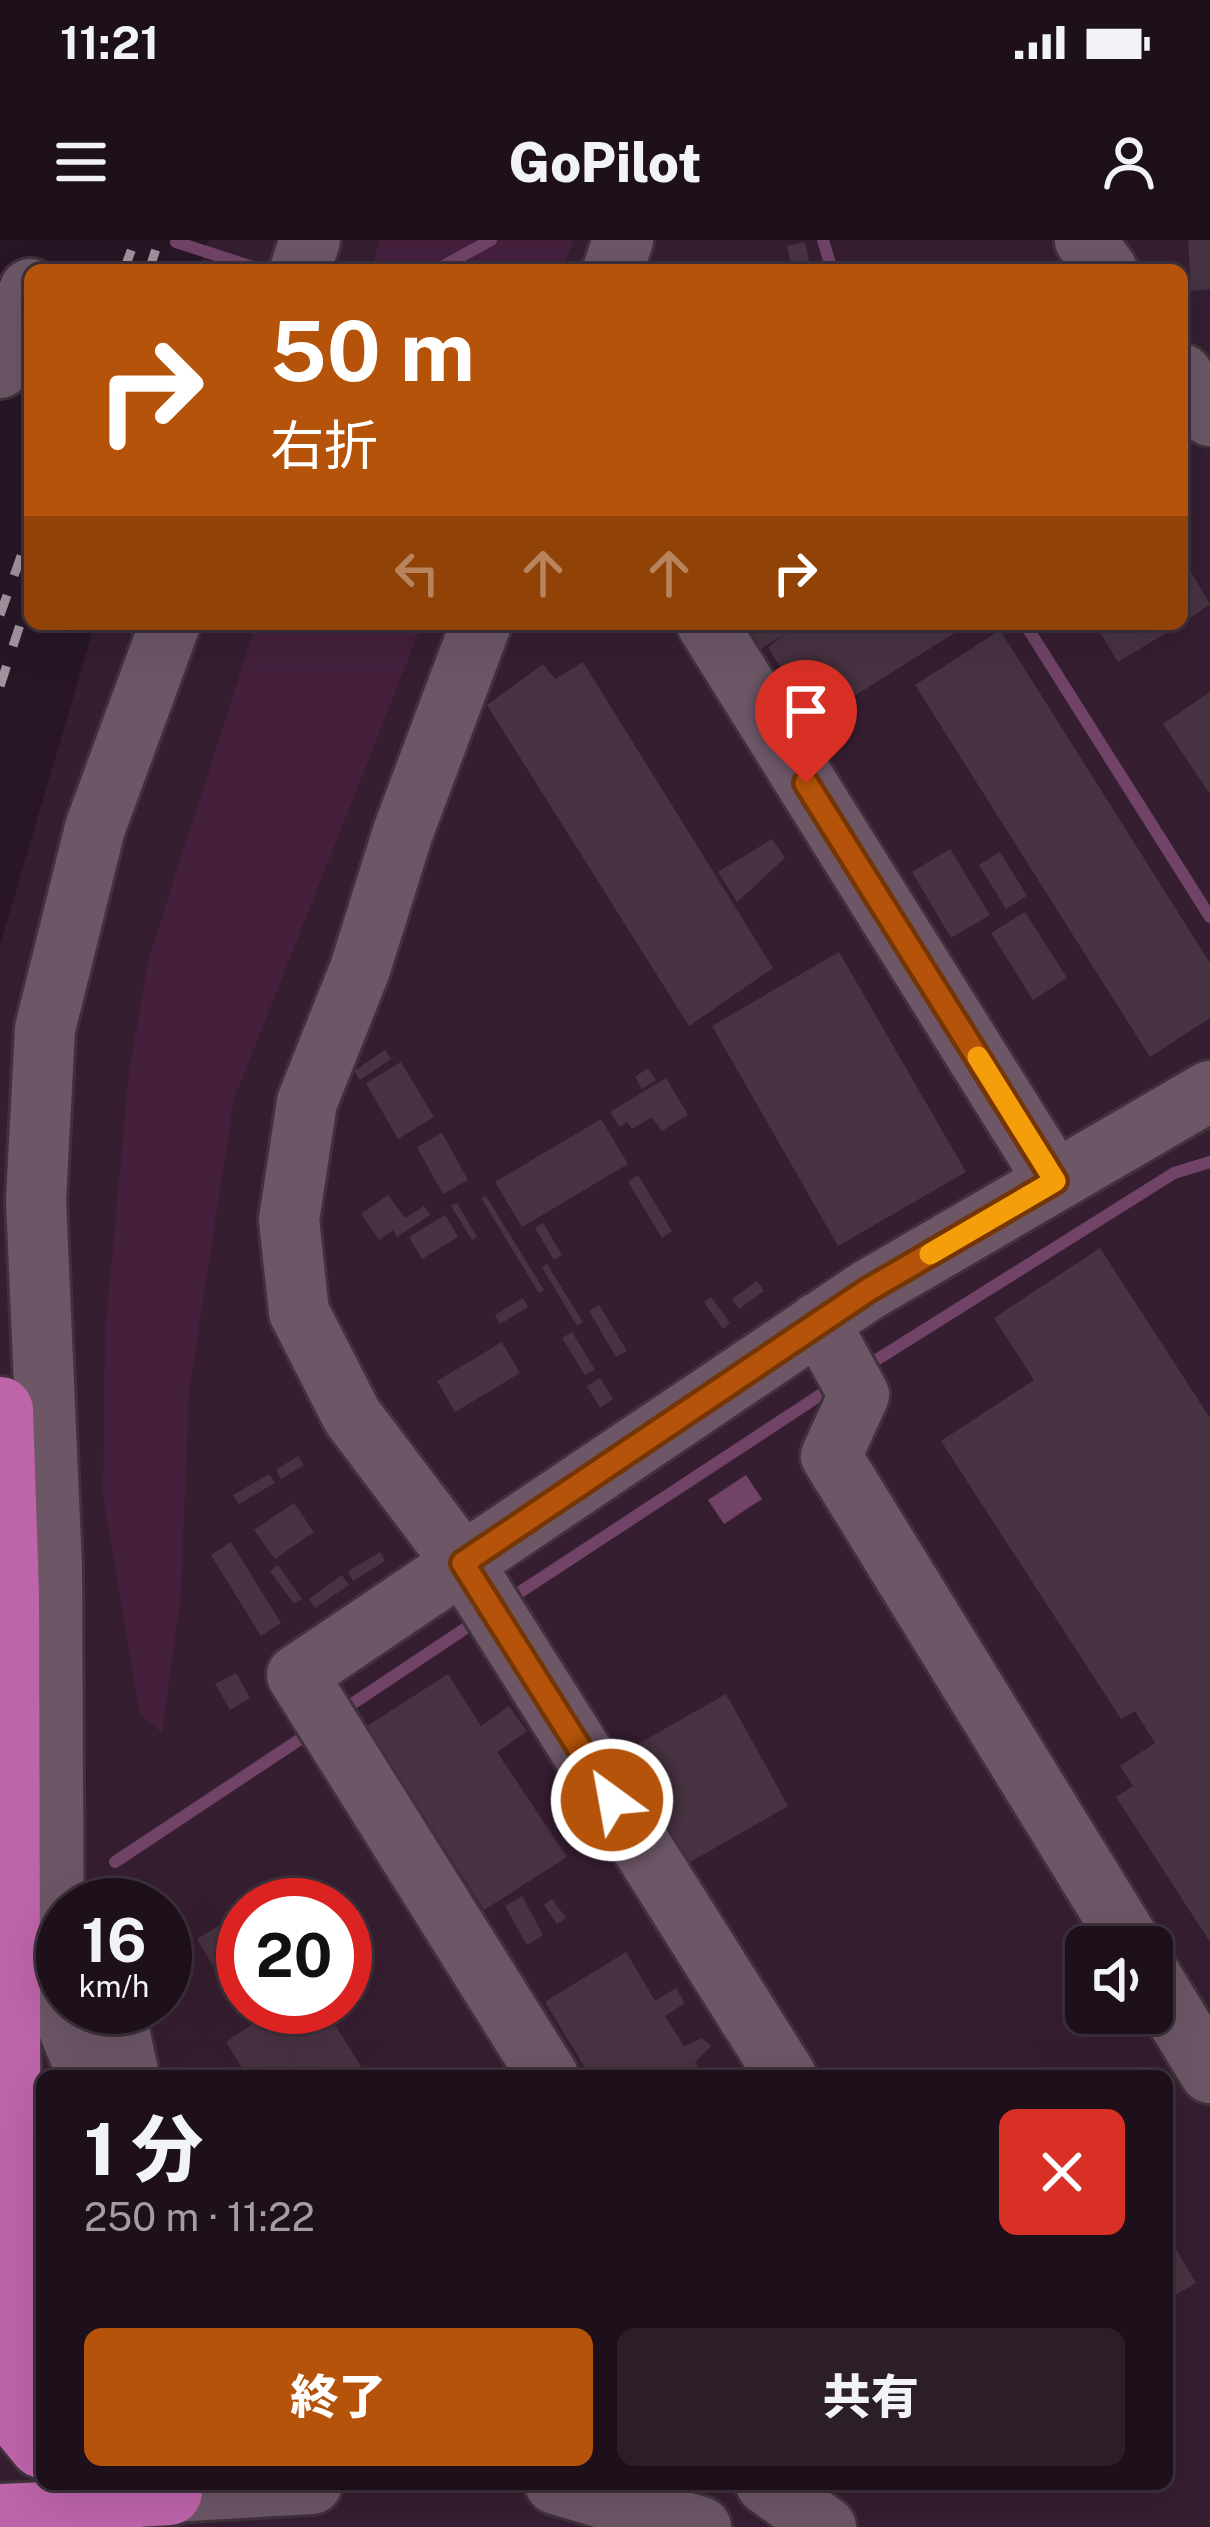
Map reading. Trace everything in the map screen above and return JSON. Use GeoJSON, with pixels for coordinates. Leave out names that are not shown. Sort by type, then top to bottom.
{"type":"FeatureCollection","features":[{"type":"Feature","properties":{"kind":"highway"},"geometry":{"type":"LineString","coordinates":[[0,1410],[8,2378],[20,2418],[36,2438]]}},
{"type":"Feature","properties":{"kind":"highway"},"geometry":{"type":"LineString","coordinates":[[0,2486],[36,2490]]}},
{"type":"Feature","properties":{"kind":"highway"},"geometry":{"type":"LineString","coordinates":[[37,2490],[110,2498]]}},
{"type":"Feature","properties":{"kind":"highway"},"geometry":{"type":"LineString","coordinates":[[0,2517],[47,2515],[110,2498]]}},
{"type":"Feature","properties":{"kind":"street"},"geometry":{"type":"LineString","coordinates":[[1084,240],[1102,264]]}},
{"type":"Feature","properties":{"kind":"street"},"geometry":{"type":"LineString","coordinates":[[0,368],[24,306]]}},
{"type":"Feature","properties":{"kind":"street"},"geometry":{"type":"LineString","coordinates":[[1188,383],[1210,416]]}},
{"type":"Feature","properties":{"kind":"street"},"geometry":{"type":"LineString","coordinates":[[86,2070],[54,1992],[52,1567],[36,1200],[45,1029],[95,827],[168,630]]}},
{"type":"Feature","properties":{"kind":"street"},"geometry":{"type":"LineString","coordinates":[[479,630],[404,832],[360,969],[307,1102],[289,1220],[299,1312],[352,1416],[463,1563],[782,2070]]}},
{"type":"Feature","properties":{"kind":"street"},"geometry":{"type":"LineString","coordinates":[[711,630],[1055,1181]]}},
{"type":"Feature","properties":{"kind":"street"},"geometry":{"type":"LineString","coordinates":[[544,2070],[297,1675],[819,1322],[1210,1091]]}},
{"type":"Feature","properties":{"kind":"street"},"geometry":{"type":"LineString","coordinates":[[819,1322],[859,1395],[831,1456],[1120,1926]]}},
{"type":"Feature","properties":{"kind":"street"},"geometry":{"type":"LineString","coordinates":[[52,1567],[76,1710],[93,1878]]}},
{"type":"Feature","properties":{"kind":"street"},"geometry":{"type":"LineString","coordinates":[[1173,2012],[1210,2073]]}},
{"type":"Feature","properties":{"kind":"street"},"geometry":{"type":"LineString","coordinates":[[120,2034],[128,2070]]}},
{"type":"Feature","properties":{"kind":"street"},"geometry":{"type":"LineString","coordinates":[[110,2498],[193,2490]]}},
{"type":"Feature","properties":{"kind":"street"},"geometry":{"type":"LineString","coordinates":[[575,2490],[701,2527]]}},
{"type":"Feature","properties":{"kind":"street"},"geometry":{"type":"LineString","coordinates":[[774,2490],[826,2527]]}},
{"type":"Feature","properties":{"kind":"shaded area"},"geometry":{"type":"Polygon","coordinates":[[[208,240],[1210,240],[1210,2527],[0,2527],[0,945],[93,630],[1188,630],[1188,264],[201,264],[208,240]]]}},
{"type":"Feature","properties":{"kind":"shaded area"},"geometry":{"type":"Polygon","coordinates":[[[380,240],[574,240],[564,264],[372,264],[380,240]]]}},
{"type":"Feature","properties":{"kind":"shaded area"},"geometry":{"type":"Polygon","coordinates":[[[254,630],[420,630],[234,1099],[189,1391],[181,1593],[162,1733],[140,1714],[103,1496],[105,1334],[129,1073],[148,961],[254,630]]]}},
{"type":"Feature","properties":{"kind":"shaded area"},"geometry":{"type":"Polygon","coordinates":[[[746,1475],[762,1499],[724,1524],[708,1500],[746,1475]]]}},
{"type":"Feature","properties":{"kind":"building"},"geometry":{"type":"Polygon","coordinates":[[[1188,240],[1210,240],[1210,289],[1191,291],[1188,240]]]}},
{"type":"Feature","properties":{"kind":"building"},"geometry":{"type":"Polygon","coordinates":[[[805,242],[810,264],[791,264],[787,246],[805,242]]]}},
{"type":"Feature","properties":{"kind":"building"},"geometry":{"type":"Polygon","coordinates":[[[1188,567],[1210,604],[1188,620],[1188,567]]]}},
{"type":"Feature","properties":{"kind":"building"},"geometry":{"type":"Polygon","coordinates":[[[758,630],[959,630],[813,722],[768,647],[786,634],[760,649],[751,634],[758,630]]]}},
{"type":"Feature","properties":{"kind":"building"},"geometry":{"type":"Polygon","coordinates":[[[1000,630],[1210,963],[1210,1018],[1150,1057],[915,685],[1000,630]]]}},
{"type":"Feature","properties":{"kind":"building"},"geometry":{"type":"Polygon","coordinates":[[[1099,630],[1171,630],[1118,662],[1099,630]]]}},
{"type":"Feature","properties":{"kind":"building"},"geometry":{"type":"Polygon","coordinates":[[[583,662],[773,968],[689,1026],[487,705],[543,664],[555,679],[583,662]]]}},
{"type":"Feature","properties":{"kind":"building"},"geometry":{"type":"Polygon","coordinates":[[[1210,692],[1210,794],[1163,724],[1210,692]]]}},
{"type":"Feature","properties":{"kind":"building"},"geometry":{"type":"Polygon","coordinates":[[[772,839],[785,858],[737,902],[718,872],[772,839]]]}},
{"type":"Feature","properties":{"kind":"building"},"geometry":{"type":"Polygon","coordinates":[[[950,849],[990,915],[951,938],[912,872],[950,849]]]}},
{"type":"Feature","properties":{"kind":"building"},"geometry":{"type":"Polygon","coordinates":[[[1000,852],[1027,896],[1006,909],[979,865],[1000,852]]]}},
{"type":"Feature","properties":{"kind":"building"},"geometry":{"type":"Polygon","coordinates":[[[1025,912],[1067,978],[1033,1000],[991,933],[1025,912]]]}},
{"type":"Feature","properties":{"kind":"building"},"geometry":{"type":"Polygon","coordinates":[[[839,952],[966,1172],[838,1246],[712,1026],[839,952]]]}},
{"type":"Feature","properties":{"kind":"building"},"geometry":{"type":"Polygon","coordinates":[[[385,1050],[391,1059],[360,1080],[354,1071],[385,1050]]]}},
{"type":"Feature","properties":{"kind":"building"},"geometry":{"type":"Polygon","coordinates":[[[401,1062],[434,1117],[398,1139],[366,1083],[401,1062]]]}},
{"type":"Feature","properties":{"kind":"building"},"geometry":{"type":"Polygon","coordinates":[[[648,1068],[656,1080],[642,1089],[635,1077],[648,1068]]]}},
{"type":"Feature","properties":{"kind":"building"},"geometry":{"type":"Polygon","coordinates":[[[666,1078],[688,1115],[662,1131],[652,1117],[632,1129],[627,1122],[620,1127],[610,1112],[666,1078]]]}},
{"type":"Feature","properties":{"kind":"building"},"geometry":{"type":"Polygon","coordinates":[[[601,1119],[628,1164],[522,1227],[495,1182],[601,1119]]]}},
{"type":"Feature","properties":{"kind":"building"},"geometry":{"type":"Polygon","coordinates":[[[442,1133],[468,1180],[443,1194],[417,1147],[442,1133]]]}},
{"type":"Feature","properties":{"kind":"building"},"geometry":{"type":"Polygon","coordinates":[[[638,1175],[672,1231],[662,1238],[628,1182],[638,1175]]]}},
{"type":"Feature","properties":{"kind":"building"},"geometry":{"type":"Polygon","coordinates":[[[388,1195],[405,1218],[424,1206],[430,1215],[397,1237],[393,1230],[379,1240],[361,1214],[388,1195]]]}},
{"type":"Feature","properties":{"kind":"building"},"geometry":{"type":"Polygon","coordinates":[[[486,1196],[544,1290],[539,1293],[481,1198],[486,1196]]]}},
{"type":"Feature","properties":{"kind":"building"},"geometry":{"type":"Polygon","coordinates":[[[457,1203],[477,1237],[472,1240],[451,1206],[457,1203]]]}},
{"type":"Feature","properties":{"kind":"building"},"geometry":{"type":"Polygon","coordinates":[[[445,1215],[458,1237],[422,1259],[409,1237],[445,1215]]]}},
{"type":"Feature","properties":{"kind":"building"},"geometry":{"type":"Polygon","coordinates":[[[543,1223],[562,1255],[554,1260],[535,1228],[543,1223]]]}},
{"type":"Feature","properties":{"kind":"building"},"geometry":{"type":"Polygon","coordinates":[[[1100,1248],[1210,1418],[1210,1942],[1116,1797],[1133,1786],[1120,1766],[1155,1743],[1135,1711],[1121,1719],[941,1441],[1034,1380],[994,1318],[1100,1248]]]}},
{"type":"Feature","properties":{"kind":"building"},"geometry":{"type":"Polygon","coordinates":[[[547,1264],[583,1322],[577,1326],[542,1267],[547,1264]]]}},
{"type":"Feature","properties":{"kind":"building"},"geometry":{"type":"Polygon","coordinates":[[[757,1281],[764,1291],[739,1309],[732,1299],[757,1281]]]}},
{"type":"Feature","properties":{"kind":"building"},"geometry":{"type":"Polygon","coordinates":[[[711,1297],[730,1323],[723,1329],[704,1302],[711,1297]]]}},
{"type":"Feature","properties":{"kind":"building"},"geometry":{"type":"Polygon","coordinates":[[[523,1298],[528,1307],[500,1324],[495,1315],[523,1298]]]}},
{"type":"Feature","properties":{"kind":"building"},"geometry":{"type":"Polygon","coordinates":[[[599,1305],[627,1351],[616,1357],[589,1311],[599,1305]]]}},
{"type":"Feature","properties":{"kind":"building"},"geometry":{"type":"Polygon","coordinates":[[[572,1332],[595,1370],[585,1375],[562,1338],[572,1332]]]}},
{"type":"Feature","properties":{"kind":"building"},"geometry":{"type":"Polygon","coordinates":[[[502,1342],[520,1373],[455,1412],[437,1381],[502,1342]]]}},
{"type":"Feature","properties":{"kind":"building"},"geometry":{"type":"Polygon","coordinates":[[[600,1378],[613,1399],[600,1408],[587,1386],[600,1378]]]}},
{"type":"Feature","properties":{"kind":"building"},"geometry":{"type":"Polygon","coordinates":[[[298,1456],[304,1465],[281,1479],[276,1470],[298,1456]]]}},
{"type":"Feature","properties":{"kind":"building"},"geometry":{"type":"Polygon","coordinates":[[[269,1474],[275,1483],[239,1504],[233,1495],[269,1474]]]}},
{"type":"Feature","properties":{"kind":"building"},"geometry":{"type":"Polygon","coordinates":[[[294,1503],[314,1532],[275,1559],[254,1530],[294,1503]]]}},
{"type":"Feature","properties":{"kind":"building"},"geometry":{"type":"Polygon","coordinates":[[[231,1542],[281,1623],[261,1636],[211,1555],[231,1542]]]}},
{"type":"Feature","properties":{"kind":"building"},"geometry":{"type":"Polygon","coordinates":[[[380,1552],[385,1561],[353,1581],[348,1571],[380,1552]]]}},
{"type":"Feature","properties":{"kind":"building"},"geometry":{"type":"Polygon","coordinates":[[[278,1565],[302,1599],[294,1604],[270,1571],[278,1565]]]}},
{"type":"Feature","properties":{"kind":"building"},"geometry":{"type":"Polygon","coordinates":[[[342,1575],[349,1585],[315,1608],[309,1599],[342,1575]]]}},
{"type":"Feature","properties":{"kind":"building"},"geometry":{"type":"Polygon","coordinates":[[[236,1673],[250,1698],[230,1710],[215,1684],[236,1673]]]}},
{"type":"Feature","properties":{"kind":"building"},"geometry":{"type":"Polygon","coordinates":[[[448,1674],[481,1726],[509,1706],[527,1731],[497,1752],[567,1857],[484,1910],[367,1726],[448,1674]]]}},
{"type":"Feature","properties":{"kind":"building"},"geometry":{"type":"Polygon","coordinates":[[[726,1694],[788,1806],[685,1865],[622,1753],[726,1694]]]}},
{"type":"Feature","properties":{"kind":"building"},"geometry":{"type":"Polygon","coordinates":[[[522,1896],[543,1935],[527,1945],[505,1906],[522,1896]]]}},
{"type":"Feature","properties":{"kind":"building"},"geometry":{"type":"Polygon","coordinates":[[[552,1899],[566,1918],[557,1924],[544,1905],[552,1899]]]}},
{"type":"Feature","properties":{"kind":"building"},"geometry":{"type":"Polygon","coordinates":[[[216,1927],[216,1971],[197,1939],[216,1927]]]}},
{"type":"Feature","properties":{"kind":"building"},"geometry":{"type":"Polygon","coordinates":[[[626,1952],[655,2001],[676,1988],[685,2003],[665,2016],[684,2046],[702,2038],[711,2046],[695,2062],[700,2070],[586,2070],[545,2002],[626,1952]]]}},
{"type":"Feature","properties":{"kind":"building"},"geometry":{"type":"Polygon","coordinates":[[[238,2034],[341,2034],[363,2070],[243,2070],[226,2042],[238,2034]]]}},
{"type":"Feature","properties":{"kind":"building"},"geometry":{"type":"Polygon","coordinates":[[[1173,2244],[1196,2283],[1173,2296],[1173,2244]]]}},
{"type":"Feature","properties":{"kind":"waterway"},"geometry":{"type":"LineString","coordinates":[[447,264],[491,240]]}},
{"type":"Feature","properties":{"kind":"waterway"},"geometry":{"type":"LineString","coordinates":[[823,240],[830,264]]}},
{"type":"Feature","properties":{"kind":"waterway"},"geometry":{"type":"LineString","coordinates":[[176,242],[244,264]]}},
{"type":"Feature","properties":{"kind":"waterway"},"geometry":{"type":"LineString","coordinates":[[1029,630],[1210,917]]}},
{"type":"Feature","properties":{"kind":"waterway"},"geometry":{"type":"LineString","coordinates":[[862,1369],[1174,1173],[1210,1162]]}},
{"type":"Feature","properties":{"kind":"waterway"},"geometry":{"type":"LineString","coordinates":[[505,1602],[834,1386]]}},
{"type":"Feature","properties":{"kind":"waterway"},"geometry":{"type":"LineString","coordinates":[[340,1712],[478,1620]]}},
{"type":"Feature","properties":{"kind":"waterway"},"geometry":{"type":"LineString","coordinates":[[115,1862],[314,1730]]}},
{"type":"Feature","properties":{"kind":"railway"},"geometry":{"type":"LineString","coordinates":[[126,264],[135,240]]}},
{"type":"Feature","properties":{"kind":"railway"},"geometry":{"type":"LineString","coordinates":[[151,264],[159,240]]}},
{"type":"Feature","properties":{"kind":"railway"},"geometry":{"type":"LineString","coordinates":[[0,615],[24,548]]}},
{"type":"Feature","properties":{"kind":"railway"},"geometry":{"type":"LineString","coordinates":[[0,686],[24,612]]}},
{"type":"Feature","properties":{"kind":"slow traffic"},"geometry":{"type":"LineString","coordinates":[[930,1254],[1055,1181],[978,1057]]}},
{"type":"Feature","properties":{"kind":"route"},"geometry":{"type":"LineString","coordinates":[[612,1800],[463,1563],[868,1290],[1055,1181],[806,783]]}}]}
